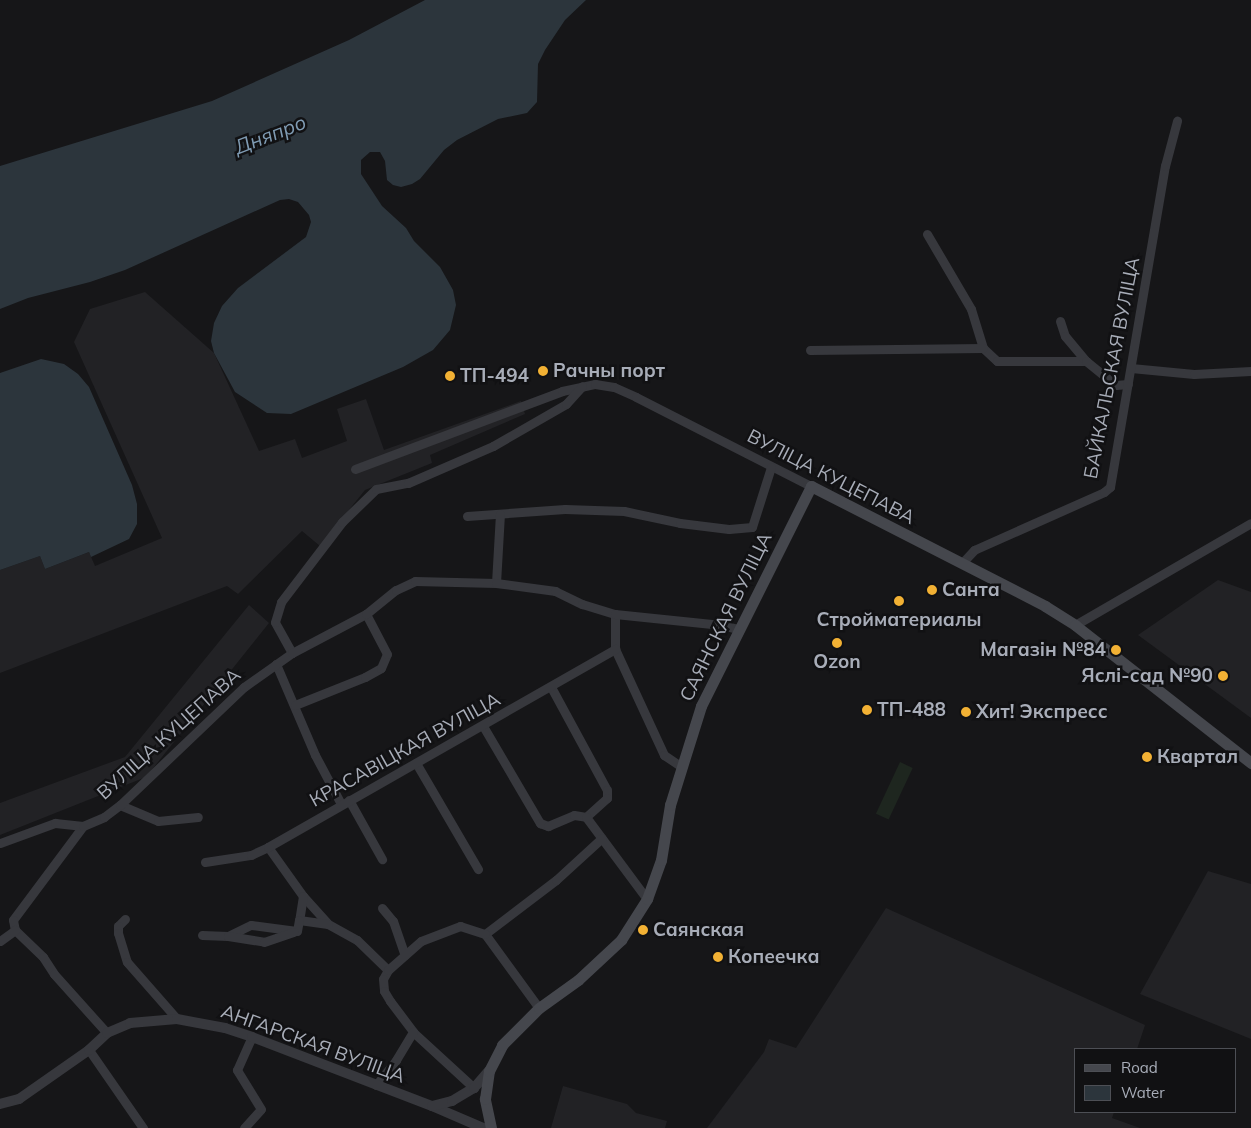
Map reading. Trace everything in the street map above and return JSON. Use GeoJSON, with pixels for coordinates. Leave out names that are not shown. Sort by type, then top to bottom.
{"type":"FeatureCollection","features":[{"type":"Feature","properties":{"kind":"main road","name":"ВУЛІЦА КУЦЕПАВА"},"geometry":{"type":"LineString","coordinates":[[811,486],[1046,606],[1075,625],[1251,763]]}},
{"type":"Feature","properties":{"kind":"main road","name":"САЯНСКАЯ ВУЛІЦА"},"geometry":{"type":"LineString","coordinates":[[491,1128],[486,1099],[490,1071],[504,1041],[540,1008],[578,980],[621,940],[647,899],[661,860],[670,805],[700,706],[811,486]]}},
{"type":"Feature","properties":{"kind":"street","name":"БАЙКАЛЬСКАЯ ВУЛІЦА"},"geometry":{"type":"LineString","coordinates":[[962,563],[974,550],[1110,487],[1165,166],[1177,121]]}},
{"type":"Feature","properties":{"kind":"street"},"geometry":{"type":"LineString","coordinates":[[927,234],[971,309],[983,348],[997,361],[1086,361]]}},
{"type":"Feature","properties":{"kind":"street"},"geometry":{"type":"LineString","coordinates":[[1060,321],[1065,336],[1086,361],[1116,385],[1128,384]]}},
{"type":"Feature","properties":{"kind":"street"},"geometry":{"type":"LineString","coordinates":[[810,350],[983,348]]}},
{"type":"Feature","properties":{"kind":"street"},"geometry":{"type":"LineString","coordinates":[[1131,368],[1194,374],[1251,371]]}},
{"type":"Feature","properties":{"kind":"street","name":"ВУЛІЦА КУЦЕПАВА"},"geometry":{"type":"LineString","coordinates":[[354,469],[562,391],[602,384],[624,392],[811,486]]}},
{"type":"Feature","properties":{"kind":"street"},"geometry":{"type":"LineString","coordinates":[[292,653],[274,622],[281,602],[342,522],[376,489],[408,483],[493,446],[566,404],[582,386]]}},
{"type":"Feature","properties":{"kind":"street"},"geometry":{"type":"LineString","coordinates":[[467,516],[565,509],[624,511],[680,523],[729,529],[752,527],[771,467]]}},
{"type":"Feature","properties":{"kind":"street"},"geometry":{"type":"LineString","coordinates":[[496,583],[500,514]]}},
{"type":"Feature","properties":{"kind":"street"},"geometry":{"type":"LineString","coordinates":[[1075,625],[1251,523]]}},
{"type":"Feature","properties":{"kind":"street"},"geometry":{"type":"LineString","coordinates":[[382,859],[315,755],[276,664],[292,653],[366,614],[396,590],[415,580],[496,583],[555,590],[582,604],[615,614],[721,625],[738,629]]}},
{"type":"Feature","properties":{"kind":"street"},"geometry":{"type":"LineString","coordinates":[[295,705],[365,677],[381,668],[387,654],[366,614]]}},
{"type":"Feature","properties":{"kind":"street"},"geometry":{"type":"LineString","coordinates":[[615,614],[615,650],[664,755],[682,767]]}},
{"type":"Feature","properties":{"kind":"street","name":"КРАСАВІЦКАЯ ВУЛІЦА"},"geometry":{"type":"LineString","coordinates":[[205,862],[251,855],[268,847],[615,650]]}},
{"type":"Feature","properties":{"kind":"street","name":"ВУЛІЦА КУЦЕПАВА"},"geometry":{"type":"LineString","coordinates":[[83,826],[104,816],[120,805],[244,687],[276,664]]}},
{"type":"Feature","properties":{"kind":"street"},"geometry":{"type":"LineString","coordinates":[[551,687],[607,790],[607,798],[586,817]]}},
{"type":"Feature","properties":{"kind":"street"},"geometry":{"type":"LineString","coordinates":[[482,726],[540,823],[548,826],[574,815],[586,817],[647,899]]}},
{"type":"Feature","properties":{"kind":"street"},"geometry":{"type":"LineString","coordinates":[[416,763],[478,869]]}},
{"type":"Feature","properties":{"kind":"street"},"geometry":{"type":"LineString","coordinates":[[120,805],[158,821],[198,817]]}},
{"type":"Feature","properties":{"kind":"street"},"geometry":{"type":"LineString","coordinates":[[0,843],[55,823],[83,826]]}},
{"type":"Feature","properties":{"kind":"street"},"geometry":{"type":"LineString","coordinates":[[83,826],[13,920],[15,930],[43,958],[54,974],[107,1032]]}},
{"type":"Feature","properties":{"kind":"street"},"geometry":{"type":"LineString","coordinates":[[485,934],[556,880],[602,838]]}},
{"type":"Feature","properties":{"kind":"street"},"geometry":{"type":"LineString","coordinates":[[268,847],[303,896],[328,924],[357,940],[388,970]]}},
{"type":"Feature","properties":{"kind":"street"},"geometry":{"type":"LineString","coordinates":[[297,931],[303,896]]}},
{"type":"Feature","properties":{"kind":"street"},"geometry":{"type":"LineString","coordinates":[[382,908],[393,922],[405,955]]}},
{"type":"Feature","properties":{"kind":"street"},"geometry":{"type":"LineString","coordinates":[[125,919],[118,926],[118,933],[127,962],[177,1019]]}},
{"type":"Feature","properties":{"kind":"street"},"geometry":{"type":"LineString","coordinates":[[299,920],[328,924]]}},
{"type":"Feature","properties":{"kind":"street"},"geometry":{"type":"LineString","coordinates":[[228,936],[251,925],[297,931]]}},
{"type":"Feature","properties":{"kind":"street"},"geometry":{"type":"LineString","coordinates":[[474,1088],[413,1032],[384,991],[383,979],[388,970],[421,941],[460,926],[485,934],[540,1008]]}},
{"type":"Feature","properties":{"kind":"street"},"geometry":{"type":"LineString","coordinates":[[0,941],[15,930]]}},
{"type":"Feature","properties":{"kind":"street"},"geometry":{"type":"LineString","coordinates":[[202,935],[228,936],[264,942],[297,931]]}},
{"type":"Feature","properties":{"kind":"street","name":"АНГАРСКАЯ ВУЛІЦА"},"geometry":{"type":"LineString","coordinates":[[0,1104],[19,1099],[89,1050],[107,1032],[130,1023],[177,1019],[225,1028],[252,1037],[376,1084],[484,1128]]}},
{"type":"Feature","properties":{"kind":"street"},"geometry":{"type":"LineString","coordinates":[[376,1084],[396,1060],[413,1032]]}},
{"type":"Feature","properties":{"kind":"street"},"geometry":{"type":"LineString","coordinates":[[244,1128],[261,1109],[237,1070],[252,1037]]}},
{"type":"Feature","properties":{"kind":"street"},"geometry":{"type":"LineString","coordinates":[[89,1050],[138,1126]]}},
{"type":"Feature","properties":{"kind":"street"},"geometry":{"type":"LineString","coordinates":[[432,1106],[452,1101],[474,1088],[490,1071]]}},
{"type":"Feature","properties":{"kind":"shaded area"},"geometry":{"type":"Polygon","coordinates":[[[145,292],[214,353],[259,451],[295,439],[302,458],[347,441],[337,409],[366,399],[384,450],[521,401],[525,414],[430,455],[432,463],[365,490],[320,546],[302,531],[238,594],[227,586],[0,673],[0,570],[40,556],[45,569],[89,552],[95,566],[162,538],[74,342],[90,309],[145,292]]]}},
{"type":"Feature","properties":{"kind":"shaded area","name":"Яслі-сад №90"},"geometry":{"type":"Polygon","coordinates":[[[1218,580],[1251,592],[1251,718],[1138,635],[1218,580]]]}},
{"type":"Feature","properties":{"kind":"shaded area"},"geometry":{"type":"Polygon","coordinates":[[[249,605],[269,623],[146,777],[0,835],[0,803],[125,757],[249,605]]]}},
{"type":"Feature","properties":{"kind":"shaded area"},"geometry":{"type":"Polygon","coordinates":[[[900,762],[913,768],[889,820],[876,814],[900,762]]]}},
{"type":"Feature","properties":{"kind":"shaded area"},"geometry":{"type":"Polygon","coordinates":[[[1208,871],[1251,884],[1251,1039],[1140,994],[1208,871]]]}},
{"type":"Feature","properties":{"kind":"shaded area"},"geometry":{"type":"Polygon","coordinates":[[[886,908],[1145,1025],[1137,1048],[1074,1048],[1074,1113],[1114,1113],[1112,1118],[1140,1128],[707,1128],[764,1052],[769,1039],[796,1048],[886,908]]]}},
{"type":"Feature","properties":{"kind":"shaded area"},"geometry":{"type":"Polygon","coordinates":[[[563,1086],[627,1104],[636,1113],[667,1121],[665,1128],[551,1128],[563,1086]]]}},
{"type":"Feature","properties":{"kind":"water","name":"Дняпро"},"geometry":{"type":"Polygon","coordinates":[[[425,0],[586,0],[565,20],[545,50],[538,64],[537,102],[527,113],[498,119],[457,140],[444,150],[420,179],[412,184],[401,187],[393,185],[387,180],[385,161],[380,152],[370,152],[361,160],[361,174],[382,206],[406,228],[414,241],[440,267],[453,290],[456,305],[450,330],[433,350],[403,367],[291,414],[267,413],[235,392],[214,353],[211,341],[214,323],[222,306],[238,288],[306,237],[311,222],[309,215],[298,202],[289,199],[280,200],[125,270],[90,282],[28,298],[0,309],[0,166],[212,101],[349,40],[425,0]]]}},
{"type":"Feature","properties":{"kind":"water"},"geometry":{"type":"Polygon","coordinates":[[[41,359],[64,364],[78,374],[89,387],[132,485],[137,504],[137,524],[129,539],[91,557],[89,552],[45,569],[40,556],[0,570],[0,373],[41,359]]]}},
{"type":"Feature","properties":{"kind":"place","name":"Рачны порт"},"geometry":{"type":"Point","coordinates":[543,371]}},
{"type":"Feature","properties":{"kind":"place","name":"ТП-494"},"geometry":{"type":"Point","coordinates":[450,376]}},
{"type":"Feature","properties":{"kind":"place","name":"Санта"},"geometry":{"type":"Point","coordinates":[932,590]}},
{"type":"Feature","properties":{"kind":"place","name":"Стройматериалы"},"geometry":{"type":"Point","coordinates":[899,601]}},
{"type":"Feature","properties":{"kind":"place","name":"Ozon"},"geometry":{"type":"Point","coordinates":[837,643]}},
{"type":"Feature","properties":{"kind":"place","name":"Магазін №84"},"geometry":{"type":"Point","coordinates":[1116,650]}},
{"type":"Feature","properties":{"kind":"place","name":"Яслі-сад №90"},"geometry":{"type":"Point","coordinates":[1223,676]}},
{"type":"Feature","properties":{"kind":"place","name":"ТП-488"},"geometry":{"type":"Point","coordinates":[867,710]}},
{"type":"Feature","properties":{"kind":"place","name":"Хит! Экспресс"},"geometry":{"type":"Point","coordinates":[966,712]}},
{"type":"Feature","properties":{"kind":"place","name":"Квартал"},"geometry":{"type":"Point","coordinates":[1147,757]}},
{"type":"Feature","properties":{"kind":"place","name":"Саянская"},"geometry":{"type":"Point","coordinates":[643,930]}},
{"type":"Feature","properties":{"kind":"place","name":"Копеечка"},"geometry":{"type":"Point","coordinates":[718,957]}}]}
